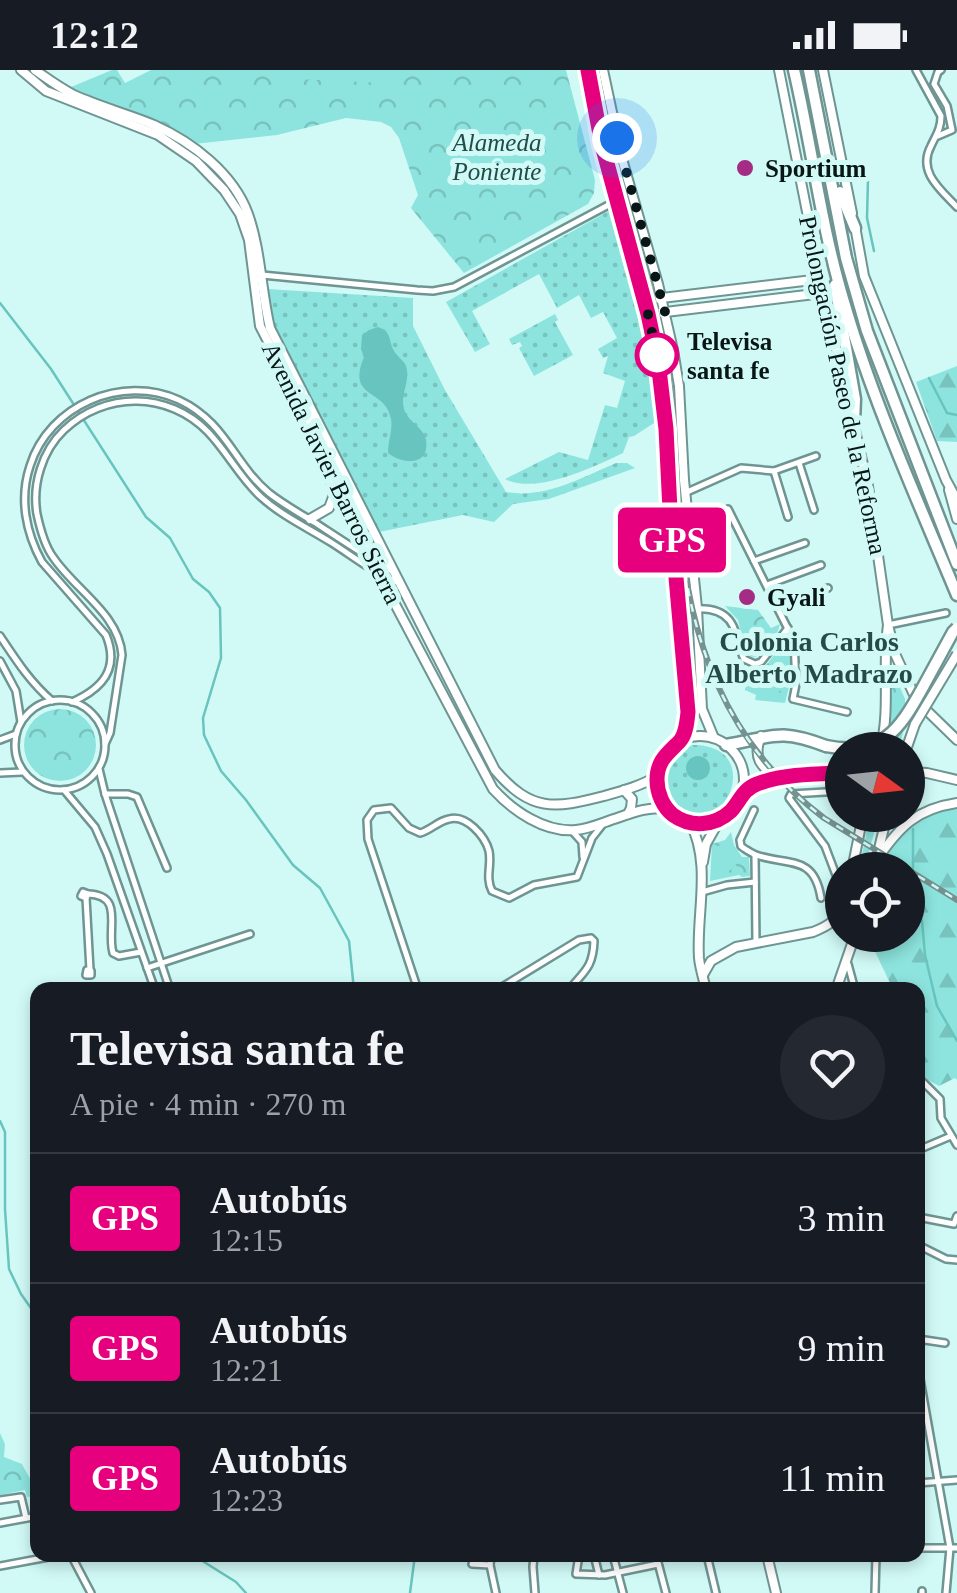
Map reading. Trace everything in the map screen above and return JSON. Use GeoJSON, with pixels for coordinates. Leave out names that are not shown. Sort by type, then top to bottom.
{"type":"FeatureCollection","features":[{"type":"Feature","properties":{"kind":"highway"},"geometry":{"type":"LineString","coordinates":[[794,70],[834,264],[868,374],[957,595]]}},
{"type":"Feature","properties":{"kind":"highway"},"geometry":{"type":"LineString","coordinates":[[809,70],[846,258],[867,332],[957,564]]}},
{"type":"Feature","properties":{"kind":"highway"},"geometry":{"type":"LineString","coordinates":[[824,144],[855,228]]}},
{"type":"Feature","properties":{"kind":"highway"},"geometry":{"type":"LineString","coordinates":[[834,264],[835,298],[855,399],[854,422]]}},
{"type":"Feature","properties":{"kind":"highway"},"geometry":{"type":"LineString","coordinates":[[726,745],[784,734],[842,750],[883,742],[912,707],[957,628]]}},
{"type":"Feature","properties":{"kind":"street","name":"Avenida Javier Barros Sierra"},"geometry":{"type":"LineString","coordinates":[[21,70],[46,91],[158,135],[196,161],[224,190],[240,214],[270,328],[495,770],[509,786],[535,802],[558,806],[624,790],[657,776]]}},
{"type":"Feature","properties":{"kind":"street","name":"Avenida Javier Barros Sierra"},"geometry":{"type":"LineString","coordinates":[[35,70],[76,96],[154,125],[204,155],[243,201],[255,235],[260,326],[381,575],[493,789],[505,802],[535,821],[572,830]]}},
{"type":"Feature","properties":{"kind":"street"},"geometry":{"type":"LineString","coordinates":[[588,70],[602,145],[658,361],[688,712],[681,740]]}},
{"type":"Feature","properties":{"kind":"street"},"geometry":{"type":"LineString","coordinates":[[603,70],[629,186],[662,298],[678,386],[702,709],[714,738]]}},
{"type":"Feature","properties":{"kind":"street","name":"Prolongación Paseo de la Reforma"},"geometry":{"type":"LineString","coordinates":[[778,70],[823,293],[868,486],[895,654],[917,701],[957,740]]}},
{"type":"Feature","properties":{"kind":"street","name":"Prolongación Paseo de la Reforma"},"geometry":{"type":"LineString","coordinates":[[823,70],[864,276],[957,500]]}},
{"type":"Feature","properties":{"kind":"street"},"geometry":{"type":"LineString","coordinates":[[916,70],[942,116],[926,156],[927,170],[957,207]]}},
{"type":"Feature","properties":{"kind":"street"},"geometry":{"type":"LineString","coordinates":[[937,136],[952,130],[947,106],[934,84],[941,70]]}},
{"type":"Feature","properties":{"kind":"street"},"geometry":{"type":"LineString","coordinates":[[927,93],[939,90]]}},
{"type":"Feature","properties":{"kind":"street"},"geometry":{"type":"LineString","coordinates":[[258,275],[440,290],[454,287],[616,201]]}},
{"type":"Feature","properties":{"kind":"street"},"geometry":{"type":"LineString","coordinates":[[645,300],[821,278]]}},
{"type":"Feature","properties":{"kind":"street"},"geometry":{"type":"LineString","coordinates":[[648,314],[823,293]]}},
{"type":"Feature","properties":{"kind":"street"},"geometry":{"type":"LineString","coordinates":[[72,702],[103,682],[111,650],[106,635],[42,562],[30,535],[25,490],[38,447],[51,429],[67,413],[90,400],[130,390],[163,394],[192,406],[221,432],[268,492],[395,572]]}},
{"type":"Feature","properties":{"kind":"street"},"geometry":{"type":"LineString","coordinates":[[105,744],[122,655],[118,634],[52,557],[37,514],[36,492],[40,470],[59,435],[95,409],[130,400],[148,401],[187,415],[216,440],[242,478],[266,501],[381,575],[400,583]]}},
{"type":"Feature","properties":{"kind":"street"},"geometry":{"type":"LineString","coordinates":[[302,407],[335,492],[330,508],[310,519]]}},
{"type":"Feature","properties":{"kind":"street"},"geometry":{"type":"LineString","coordinates":[[685,493],[740,468],[774,471],[816,456]]}},
{"type":"Feature","properties":{"kind":"street"},"geometry":{"type":"LineString","coordinates":[[799,462],[814,510]]}},
{"type":"Feature","properties":{"kind":"street"},"geometry":{"type":"LineString","coordinates":[[774,471],[788,518]]}},
{"type":"Feature","properties":{"kind":"street"},"geometry":{"type":"LineString","coordinates":[[946,480],[957,519]]}},
{"type":"Feature","properties":{"kind":"street"},"geometry":{"type":"LineString","coordinates":[[728,509],[796,650],[793,699],[846,712]]}},
{"type":"Feature","properties":{"kind":"street"},"geometry":{"type":"LineString","coordinates":[[754,560],[805,543]]}},
{"type":"Feature","properties":{"kind":"street"},"geometry":{"type":"LineString","coordinates":[[766,585],[821,565]]}},
{"type":"Feature","properties":{"kind":"street"},"geometry":{"type":"LineString","coordinates":[[777,607],[828,588]]}},
{"type":"Feature","properties":{"kind":"street"},"geometry":{"type":"LineString","coordinates":[[679,610],[697,608],[721,613],[733,626],[741,654],[749,663],[761,662],[788,628]]}},
{"type":"Feature","properties":{"kind":"street"},"geometry":{"type":"LineString","coordinates":[[884,732],[888,624],[946,614]]}},
{"type":"Feature","properties":{"kind":"street"},"geometry":{"type":"LineString","coordinates":[[0,636],[38,690],[52,701]]}},
{"type":"Feature","properties":{"kind":"street"},"geometry":{"type":"LineString","coordinates":[[913,732],[957,654]]}},
{"type":"Feature","properties":{"kind":"street"},"geometry":{"type":"LineString","coordinates":[[0,660],[16,691],[21,722]]}},
{"type":"Feature","properties":{"kind":"street"},"geometry":{"type":"LineString","coordinates":[[72,702],[97,720],[103,731],[104,757],[90,779],[80,786],[64,790],[42,788],[23,772],[15,751],[16,734],[29,712],[40,705],[72,702]]}},
{"type":"Feature","properties":{"kind":"street"},"geometry":{"type":"LineString","coordinates":[[0,740],[16,734]]}},
{"type":"Feature","properties":{"kind":"street"},"geometry":{"type":"LineString","coordinates":[[761,736],[756,758],[777,779]]}},
{"type":"Feature","properties":{"kind":"street"},"geometry":{"type":"LineString","coordinates":[[714,738],[736,754],[742,766],[742,793],[734,808],[720,819],[705,824],[678,818],[659,794],[657,776],[664,755],[681,740],[714,738]]}},
{"type":"Feature","properties":{"kind":"street"},"geometry":{"type":"LineString","coordinates":[[98,768],[167,982]]}},
{"type":"Feature","properties":{"kind":"street"},"geometry":{"type":"LineString","coordinates":[[0,773],[23,772]]}},
{"type":"Feature","properties":{"kind":"street"},"geometry":{"type":"LineString","coordinates":[[925,773],[957,780]]}},
{"type":"Feature","properties":{"kind":"street"},"geometry":{"type":"LineString","coordinates":[[742,793],[761,782],[825,774]]}},
{"type":"Feature","properties":{"kind":"street"},"geometry":{"type":"LineString","coordinates":[[64,790],[95,828],[107,854],[152,982]]}},
{"type":"Feature","properties":{"kind":"street"},"geometry":{"type":"LineString","coordinates":[[624,790],[632,799],[628,814]]}},
{"type":"Feature","properties":{"kind":"street"},"geometry":{"type":"LineString","coordinates":[[825,792],[791,794],[789,798],[827,852]]}},
{"type":"Feature","properties":{"kind":"street"},"geometry":{"type":"LineString","coordinates":[[105,794],[136,797],[167,868]]}},
{"type":"Feature","properties":{"kind":"street"},"geometry":{"type":"LineString","coordinates":[[882,852],[894,834],[917,815],[957,803]]}},
{"type":"Feature","properties":{"kind":"street"},"geometry":{"type":"LineString","coordinates":[[415,982],[368,839],[367,820],[374,810],[391,808],[409,828],[420,833],[452,818],[465,820],[488,846],[488,885],[504,898],[534,885],[576,877],[592,838],[604,822]]}},
{"type":"Feature","properties":{"kind":"street"},"geometry":{"type":"LineString","coordinates":[[584,860],[582,842],[572,830],[650,808],[668,810]]}},
{"type":"Feature","properties":{"kind":"street"},"geometry":{"type":"LineString","coordinates":[[754,810],[741,846],[754,855],[808,868],[819,884],[821,898]]}},
{"type":"Feature","properties":{"kind":"street"},"geometry":{"type":"LineString","coordinates":[[702,866],[706,844],[720,819]]}},
{"type":"Feature","properties":{"kind":"street"},"geometry":{"type":"LineString","coordinates":[[690,822],[702,866],[699,961],[704,982]]}},
{"type":"Feature","properties":{"kind":"street"},"geometry":{"type":"LineString","coordinates":[[754,855],[756,943]]}},
{"type":"Feature","properties":{"kind":"street"},"geometry":{"type":"LineString","coordinates":[[702,892],[754,882]]}},
{"type":"Feature","properties":{"kind":"street"},"geometry":{"type":"LineString","coordinates":[[90,970],[86,896],[99,894],[112,910],[113,953],[120,956],[141,952]]}},
{"type":"Feature","properties":{"kind":"street"},"geometry":{"type":"LineString","coordinates":[[703,975],[710,962],[736,946],[825,928]]}},
{"type":"Feature","properties":{"kind":"street"},"geometry":{"type":"LineString","coordinates":[[147,968],[250,934]]}},
{"type":"Feature","properties":{"kind":"street"},"geometry":{"type":"LineString","coordinates":[[510,982],[579,940],[591,938],[594,942],[590,966],[576,982]]}},
{"type":"Feature","properties":{"kind":"street"},"geometry":{"type":"LineString","coordinates":[[839,982],[849,952]]}},
{"type":"Feature","properties":{"kind":"street"},"geometry":{"type":"LineString","coordinates":[[847,961],[853,982]]}},
{"type":"Feature","properties":{"kind":"street"},"geometry":{"type":"LineString","coordinates":[[925,1084],[940,1099],[941,1118],[957,1144]]}},
{"type":"Feature","properties":{"kind":"street"},"geometry":{"type":"LineString","coordinates":[[925,1147],[951,1136]]}},
{"type":"Feature","properties":{"kind":"street"},"geometry":{"type":"LineString","coordinates":[[925,1218],[954,1224],[957,1216]]}},
{"type":"Feature","properties":{"kind":"street"},"geometry":{"type":"LineString","coordinates":[[925,1248],[957,1260]]}},
{"type":"Feature","properties":{"kind":"street"},"geometry":{"type":"LineString","coordinates":[[925,1340],[945,1343]]}},
{"type":"Feature","properties":{"kind":"street"},"geometry":{"type":"LineString","coordinates":[[925,1408],[953,1548],[946,1593]]}},
{"type":"Feature","properties":{"kind":"street"},"geometry":{"type":"LineString","coordinates":[[925,1483],[957,1480]]}},
{"type":"Feature","properties":{"kind":"street"},"geometry":{"type":"LineString","coordinates":[[0,1500],[21,1497],[26,1518]]}},
{"type":"Feature","properties":{"kind":"street"},"geometry":{"type":"LineString","coordinates":[[0,1523],[30,1517]]}},
{"type":"Feature","properties":{"kind":"street"},"geometry":{"type":"LineString","coordinates":[[925,1548],[953,1548]]}},
{"type":"Feature","properties":{"kind":"street"},"geometry":{"type":"LineString","coordinates":[[0,1566],[30,1560]]}},
{"type":"Feature","properties":{"kind":"street"},"geometry":{"type":"LineString","coordinates":[[75,1562],[90,1591]]}},
{"type":"Feature","properties":{"kind":"street"},"geometry":{"type":"LineString","coordinates":[[490,1562],[496,1593]]}},
{"type":"Feature","properties":{"kind":"street"},"geometry":{"type":"LineString","coordinates":[[533,1562],[536,1593]]}},
{"type":"Feature","properties":{"kind":"street"},"geometry":{"type":"LineString","coordinates":[[577,1562],[576,1574],[599,1575],[658,1564],[666,1593]]}},
{"type":"Feature","properties":{"kind":"street"},"geometry":{"type":"LineString","coordinates":[[596,1562],[599,1575]]}},
{"type":"Feature","properties":{"kind":"street"},"geometry":{"type":"LineString","coordinates":[[615,1562],[623,1593]]}},
{"type":"Feature","properties":{"kind":"street"},"geometry":{"type":"LineString","coordinates":[[709,1562],[716,1593]]}},
{"type":"Feature","properties":{"kind":"street"},"geometry":{"type":"LineString","coordinates":[[769,1562],[776,1593]]}},
{"type":"Feature","properties":{"kind":"street"},"geometry":{"type":"LineString","coordinates":[[874,1593],[876,1562]]}},
{"type":"Feature","properties":{"kind":"street"},"geometry":{"type":"LineString","coordinates":[[472,1564],[490,1565]]}},
{"type":"Feature","properties":{"kind":"green space","name":"Alameda Poniente"},"geometry":{"type":"Polygon","coordinates":[[[117,70],[125,83],[151,70],[566,70],[595,180],[594,193],[588,204],[464,273],[411,208],[418,195],[399,138],[391,127],[346,118],[277,135],[194,144],[165,124],[71,87],[117,70]]]}},
{"type":"Feature","properties":{"kind":"green space"},"geometry":{"type":"Polygon","coordinates":[[[297,70],[384,70],[383,83],[296,79],[297,70]]]}},
{"type":"Feature","properties":{"kind":"green space"},"geometry":{"type":"Polygon","coordinates":[[[614,208],[656,382],[654,423],[629,437],[623,453],[581,472],[532,484],[505,479],[559,452],[588,460],[605,405],[617,408],[625,381],[603,373],[608,356],[603,358],[598,349],[617,338],[603,312],[591,318],[579,295],[557,308],[539,274],[472,311],[490,344],[475,352],[446,302],[614,208]]]}},
{"type":"Feature","properties":{"kind":"green space"},"geometry":{"type":"Polygon","coordinates":[[[268,289],[413,298],[413,326],[445,390],[506,492],[548,490],[616,463],[635,468],[549,499],[513,504],[494,522],[463,515],[379,532],[273,322],[268,289]]]}},
{"type":"Feature","properties":{"kind":"green space"},"geometry":{"type":"Polygon","coordinates":[[[555,314],[555,322],[573,355],[534,376],[519,348],[520,342],[512,345],[509,339],[555,314]]]}},
{"type":"Feature","properties":{"kind":"green space"},"geometry":{"type":"Polygon","coordinates":[[[957,366],[957,442],[937,441],[916,382],[957,366]]]}},
{"type":"Feature","properties":{"kind":"green space"},"geometry":{"type":"Polygon","coordinates":[[[725,606],[758,610],[771,628],[780,624],[758,656],[746,655],[738,620],[725,606]]]}},
{"type":"Feature","properties":{"kind":"green space"},"geometry":{"type":"Polygon","coordinates":[[[784,642],[789,644],[791,679],[785,703],[755,700],[756,695],[745,690],[746,685],[756,681],[784,642]]]}},
{"type":"Feature","properties":{"kind":"green space"},"geometry":{"type":"Polygon","coordinates":[[[891,666],[905,699],[903,732],[888,732],[891,666]]]}},
{"type":"Feature","properties":{"kind":"green space"},"geometry":{"type":"Polygon","coordinates":[[[764,669],[790,678],[786,693],[759,684],[764,669]]]}},
{"type":"Feature","properties":{"kind":"green space"},"geometry":{"type":"Polygon","coordinates":[[[60,709],[86,719],[96,745],[86,771],[60,781],[34,771],[24,745],[34,719],[60,709]]]}},
{"type":"Feature","properties":{"kind":"green space"},"geometry":{"type":"Polygon","coordinates":[[[693,745],[716,749],[729,761],[733,776],[730,792],[721,806],[708,815],[692,816],[675,806],[664,789],[670,762],[693,745]]]}},
{"type":"Feature","properties":{"kind":"green space"},"geometry":{"type":"Polygon","coordinates":[[[957,808],[957,1080],[939,1086],[925,1076],[925,982],[890,982],[875,952],[925,952],[925,852],[888,852],[902,832],[925,832],[925,818],[957,808]]]}},
{"type":"Feature","properties":{"kind":"green space"},"geometry":{"type":"Polygon","coordinates":[[[731,832],[742,857],[749,857],[750,876],[710,881],[712,844],[725,840],[731,832]]]}},
{"type":"Feature","properties":{"kind":"green space"},"geometry":{"type":"Polygon","coordinates":[[[867,832],[874,832],[869,852],[863,852],[867,832]]]}},
{"type":"Feature","properties":{"kind":"green space"},"geometry":{"type":"Polygon","coordinates":[[[725,843],[737,867],[724,873],[712,849],[725,843]]]}},
{"type":"Feature","properties":{"kind":"green space"},"geometry":{"type":"Polygon","coordinates":[[[0,1433],[5,1444],[4,1457],[22,1464],[30,1479],[30,1497],[25,1490],[0,1495],[0,1433]]]}},
{"type":"Feature","properties":{"kind":"shaded area"},"geometry":{"type":"Polygon","coordinates":[[[378,327],[387,332],[394,351],[404,362],[404,409],[426,440],[424,455],[414,461],[388,453],[388,409],[360,380],[362,335],[378,327]]]}},
{"type":"Feature","properties":{"kind":"shaded area"},"geometry":{"type":"Polygon","coordinates":[[[698,756],[710,768],[698,780],[686,768],[698,756]]]}},
{"type":"Feature","properties":{"kind":"waterway"},"geometry":{"type":"LineString","coordinates":[[868,179],[867,218],[874,251]]}},
{"type":"Feature","properties":{"kind":"waterway"},"geometry":{"type":"LineString","coordinates":[[0,303],[51,369],[146,517],[170,538],[193,579],[220,608],[221,658],[203,718],[204,735],[221,771],[293,865],[320,888],[349,941],[353,982]]}},
{"type":"Feature","properties":{"kind":"waterway"},"geometry":{"type":"LineString","coordinates":[[929,378],[947,413],[957,415]]}},
{"type":"Feature","properties":{"kind":"waterway"},"geometry":{"type":"LineString","coordinates":[[913,832],[913,885],[925,955],[937,1006],[957,1041]]}},
{"type":"Feature","properties":{"kind":"waterway"},"geometry":{"type":"LineString","coordinates":[[0,1121],[5,1132],[9,1269],[30,1307]]}},
{"type":"Feature","properties":{"kind":"waterway"},"geometry":{"type":"LineString","coordinates":[[204,1562],[246,1593]]}},
{"type":"Feature","properties":{"kind":"waterway"},"geometry":{"type":"LineString","coordinates":[[410,1593],[414,1562]]}},
{"type":"Feature","properties":{"kind":"railway"},"geometry":{"type":"LineString","coordinates":[[596,70],[619,177],[663,340],[684,563],[703,647],[718,685],[761,757],[790,789],[824,818],[957,900]]}},
{"type":"Feature","properties":{"kind":"bus line","name":"GPS"},"geometry":{"type":"LineString","coordinates":[[588,70],[602,145],[648,314],[666,429],[688,712],[681,740],[659,765],[659,794],[678,818],[705,824],[727,814],[742,793],[761,782],[825,774]]}},
{"type":"Feature","properties":{"kind":"place","name":"Sportium"},"geometry":{"type":"Point","coordinates":[745,168]}},
{"type":"Feature","properties":{"kind":"place","name":"Televisa santa fe"},"geometry":{"type":"Point","coordinates":[657,355]}},
{"type":"Feature","properties":{"kind":"place","name":"Gyali"},"geometry":{"type":"Point","coordinates":[747,597]}},
{"type":"Feature","properties":{"kind":"district","name":"Colonia Carlos Alberto Madrazo"},"geometry":{"type":"Point","coordinates":[809,657]}},
{"type":"Feature","properties":{"kind":"route"},"geometry":{"type":"LineString","coordinates":[[617,138],[665,312],[648,314],[658,361],[657,355]]}}]}
